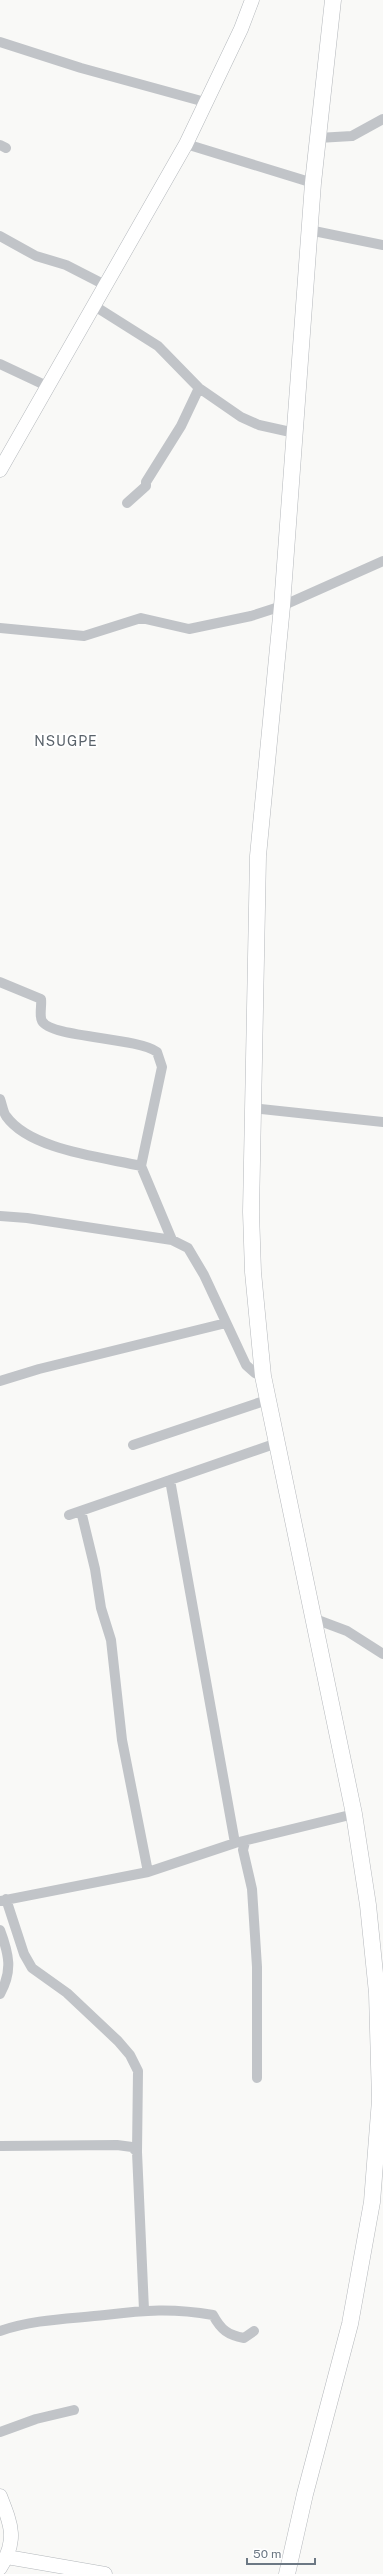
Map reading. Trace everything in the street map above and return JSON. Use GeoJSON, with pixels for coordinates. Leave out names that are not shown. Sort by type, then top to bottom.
{"type":"FeatureCollection","features":[{"type":"Feature","properties":{"kind":"main road"},"geometry":{"type":"LineString","coordinates":[[287,2574],[304,2494],[350,2324],[372,2202],[380,2100],[377,1993],[368,1905],[354,1814],[315,1619],[263,1376],[253,1272],[251,1108],[258,856],[282,606],[313,183],[333,0]]}},
{"type":"Feature","properties":{"kind":"street"},"geometry":{"type":"LineString","coordinates":[[1,468],[49,387],[93,305],[154,203],[186,144],[241,29],[252,0]]}},
{"type":"Feature","properties":{"kind":"street"},"geometry":{"type":"LineString","coordinates":[[0,42],[81,68],[206,102]]}},
{"type":"Feature","properties":{"kind":"street"},"geometry":{"type":"LineString","coordinates":[[318,138],[352,136],[383,118]]}},
{"type":"Feature","properties":{"kind":"street"},"geometry":{"type":"LineString","coordinates":[[186,144],[313,183]]}},
{"type":"Feature","properties":{"kind":"street"},"geometry":{"type":"LineString","coordinates":[[310,230],[383,245]]}},
{"type":"Feature","properties":{"kind":"street"},"geometry":{"type":"LineString","coordinates":[[0,236],[36,256],[66,265],[105,285]]}},
{"type":"Feature","properties":{"kind":"street"},"geometry":{"type":"LineString","coordinates":[[93,305],[158,346],[199,388],[242,417],[259,425],[294,433]]}},
{"type":"Feature","properties":{"kind":"street"},"geometry":{"type":"LineString","coordinates":[[0,364],[49,387]]}},
{"type":"Feature","properties":{"kind":"street"},"geometry":{"type":"LineString","coordinates":[[128,503],[146,486],[146,482],[181,426],[199,388]]}},
{"type":"Feature","properties":{"kind":"street"},"geometry":{"type":"LineString","coordinates":[[0,628],[84,636],[141,618],[189,629],[251,616],[282,606],[383,561]]}},
{"type":"Feature","properties":{"kind":"street"},"geometry":{"type":"LineString","coordinates":[[0,982],[41,999],[42,1021],[60,1031],[141,1044],[157,1052],[162,1067],[141,1166],[172,1240]]}},
{"type":"Feature","properties":{"kind":"street"},"geometry":{"type":"LineString","coordinates":[[0,1099],[6,1115],[20,1131],[41,1143],[141,1166]]}},
{"type":"Feature","properties":{"kind":"street"},"geometry":{"type":"LineString","coordinates":[[251,1108],[383,1122]]}},
{"type":"Feature","properties":{"kind":"street"},"geometry":{"type":"LineString","coordinates":[[0,1216],[26,1218],[172,1240],[188,1248],[204,1275],[246,1365],[255,1373],[263,1376]]}},
{"type":"Feature","properties":{"kind":"street"},"geometry":{"type":"LineString","coordinates":[[0,1382],[39,1369],[226,1322]]}},
{"type":"Feature","properties":{"kind":"street"},"geometry":{"type":"LineString","coordinates":[[133,1445],[268,1400]]}},
{"type":"Feature","properties":{"kind":"street"},"geometry":{"type":"LineString","coordinates":[[69,1515],[277,1443]]}},
{"type":"Feature","properties":{"kind":"street"},"geometry":{"type":"LineString","coordinates":[[170,1480],[240,1842],[252,1889],[257,1966],[257,2078]]}},
{"type":"Feature","properties":{"kind":"street"},"geometry":{"type":"LineString","coordinates":[[81,1511],[95,1569],[101,1608],[112,1640],[122,1740],[148,1872]]}},
{"type":"Feature","properties":{"kind":"street"},"geometry":{"type":"LineString","coordinates":[[315,1619],[347,1630],[383,1654]]}},
{"type":"Feature","properties":{"kind":"street"},"geometry":{"type":"LineString","coordinates":[[144,2310],[137,2152],[138,2071],[135,2063],[118,2042],[68,1992],[32,1968],[24,1954],[3,1900],[148,1872],[240,1842],[354,1814]]}},
{"type":"Feature","properties":{"kind":"street"},"geometry":{"type":"LineString","coordinates":[[0,1930],[8,1960],[9,1979],[0,1994]]}},
{"type":"Feature","properties":{"kind":"street"},"geometry":{"type":"LineString","coordinates":[[0,2146],[117,2145],[132,2147],[137,2152]]}},
{"type":"Feature","properties":{"kind":"street"},"geometry":{"type":"LineString","coordinates":[[0,2331],[19,2324],[64,2317],[144,2310],[192,2311],[214,2315],[218,2325],[228,2335],[244,2338],[254,2331]]}},
{"type":"Feature","properties":{"kind":"street"},"geometry":{"type":"LineString","coordinates":[[0,2432],[36,2419],[74,2410]]}},
{"type":"Feature","properties":{"kind":"street"},"geometry":{"type":"LineString","coordinates":[[0,2496],[11,2525],[11,2545],[4,2563],[105,2574]]}},
{"type":"Feature","properties":{"kind":"district","name":"NSUGPE"},"geometry":{"type":"Point","coordinates":[66,741]}}]}
